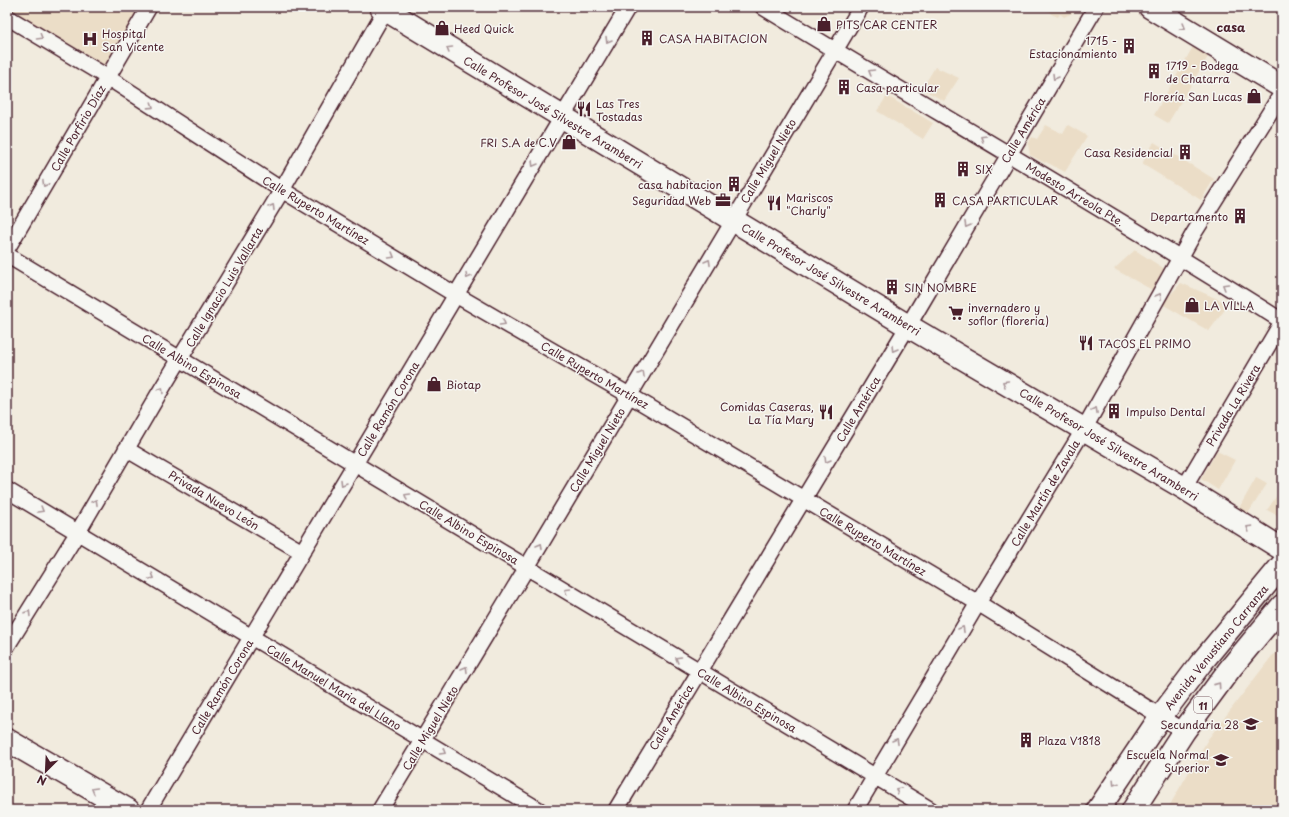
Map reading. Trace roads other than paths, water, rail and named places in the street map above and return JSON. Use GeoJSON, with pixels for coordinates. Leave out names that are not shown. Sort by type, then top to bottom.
{"type":"FeatureCollection","features":[{"type":"Feature","properties":{"kind":"main road"},"geometry":{"type":"LineString","coordinates":[[1150,7],[1282,87]]}},
{"type":"Feature","properties":{"kind":"main road","name":"Calle Profesor José Silvestre Aramberri"},"geometry":{"type":"LineString","coordinates":[[384,8],[562,118],[908,326],[1184,488],[1282,548]]}},
{"type":"Feature","properties":{"kind":"main road","name":"Avenida Venustiano Carranza"},"geometry":{"type":"LineString","coordinates":[[1098,810],[1161,716],[1201,663],[1282,565]]}},
{"type":"Feature","properties":{"kind":"main road","name":"11"},"geometry":{"type":"LineString","coordinates":[[1133,810],[1184,731],[1228,670],[1282,606]]}},
{"type":"Feature","properties":{"kind":"main road"},"geometry":{"type":"LineString","coordinates":[[7,740],[128,810]]}},
{"type":"Feature","properties":{"kind":"street","name":"Calle Porfirio Díaz"},"geometry":{"type":"LineString","coordinates":[[7,249],[148,7]]}},
{"type":"Feature","properties":{"kind":"street","name":"Calle Ramón Corona"},"geometry":{"type":"LineString","coordinates":[[148,810],[628,7]]}},
{"type":"Feature","properties":{"kind":"street","name":"Modesto Arreola Pte."},"geometry":{"type":"LineString","coordinates":[[764,7],[1009,154],[1282,322]]}},
{"type":"Feature","properties":{"kind":"street","name":"Calle Miguel Nieto"},"geometry":{"type":"LineString","coordinates":[[380,810],[630,395],[732,220],[860,7]]}},
{"type":"Feature","properties":{"kind":"street","name":"Calle América"},"geometry":{"type":"LineString","coordinates":[[616,810],[908,326],[1096,7]]}},
{"type":"Feature","properties":{"kind":"street","name":"Calle Ignacio Luis Vallarta"},"geometry":{"type":"LineString","coordinates":[[7,646],[78,532],[126,449],[282,190],[384,8]]}},
{"type":"Feature","properties":{"kind":"street","name":"Calle Ruperto Martínez"},"geometry":{"type":"LineString","coordinates":[[7,17],[107,77],[282,190],[456,295],[630,395],[803,500],[978,603],[1184,731]]}},
{"type":"Feature","properties":{"kind":"street","name":"Calle Martín de Zavala"},"geometry":{"type":"LineString","coordinates":[[855,810],[978,603],[1084,429],[1194,233],[1282,93]]}},
{"type":"Feature","properties":{"kind":"street","name":"Calle Albino Espinosa"},"geometry":{"type":"LineString","coordinates":[[7,255],[931,810]]}},
{"type":"Feature","properties":{"kind":"street","name":"Privada La Rivera"},"geometry":{"type":"LineString","coordinates":[[1184,488],[1282,322]]}},
{"type":"Feature","properties":{"kind":"street","name":"Privada Nuevo León"},"geometry":{"type":"LineString","coordinates":[[126,449],[302,552]]}},
{"type":"Feature","properties":{"kind":"street","name":"Calle Manuel Maria del Llano"},"geometry":{"type":"LineString","coordinates":[[7,490],[539,810]]}},
{"type":"Feature","properties":{"kind":"place","name":"PITS CAR CENTER"},"geometry":{"type":"Point","coordinates":[824,24]}},
{"type":"Feature","properties":{"kind":"place","name":"Heed Quick"},"geometry":{"type":"Point","coordinates":[442,28]}},
{"type":"Feature","properties":{"kind":"place","name":"CASA HABITACION"},"geometry":{"type":"Point","coordinates":[647,38]}},
{"type":"Feature","properties":{"kind":"place","name":"Hospital San Vicente"},"geometry":{"type":"Point","coordinates":[90,39]}},
{"type":"Feature","properties":{"kind":"place","name":"1715 - Estacionamiento"},"geometry":{"type":"Point","coordinates":[1129,46]}},
{"type":"Feature","properties":{"kind":"place","name":"1719 - Bodega de Chatarra"},"geometry":{"type":"Point","coordinates":[1154,71]}},
{"type":"Feature","properties":{"kind":"place","name":"Casa particular"},"geometry":{"type":"Point","coordinates":[844,87]}},
{"type":"Feature","properties":{"kind":"place","name":"Florería San Lucas"},"geometry":{"type":"Point","coordinates":[1254,96]}},
{"type":"Feature","properties":{"kind":"place","name":"Las Tres Tostadas"},"geometry":{"type":"Point","coordinates":[584,109]}},
{"type":"Feature","properties":{"kind":"place","name":"FRI S.A de C.V"},"geometry":{"type":"Point","coordinates":[569,142]}},
{"type":"Feature","properties":{"kind":"place","name":"Casa Residencial"},"geometry":{"type":"Point","coordinates":[1185,152]}},
{"type":"Feature","properties":{"kind":"place","name":"SIX"},"geometry":{"type":"Point","coordinates":[963,169]}},
{"type":"Feature","properties":{"kind":"place","name":"casa habitacion"},"geometry":{"type":"Point","coordinates":[734,184]}},
{"type":"Feature","properties":{"kind":"place","name":"Seguridad Web"},"geometry":{"type":"Point","coordinates":[723,200]}},
{"type":"Feature","properties":{"kind":"place","name":"CASA PARTICULAR"},"geometry":{"type":"Point","coordinates":[940,200]}},
{"type":"Feature","properties":{"kind":"place","name":"Mariscos \"Charly\""},"geometry":{"type":"Point","coordinates":[774,203]}},
{"type":"Feature","properties":{"kind":"place","name":"Departamento"},"geometry":{"type":"Point","coordinates":[1240,216]}},
{"type":"Feature","properties":{"kind":"place","name":"SIN NOMBRE"},"geometry":{"type":"Point","coordinates":[892,287]}},
{"type":"Feature","properties":{"kind":"place","name":"LA VILLA"},"geometry":{"type":"Point","coordinates":[1192,305]}},
{"type":"Feature","properties":{"kind":"place","name":"invernadero y soflor (floreria)"},"geometry":{"type":"Point","coordinates":[956,313]}},
{"type":"Feature","properties":{"kind":"place","name":"TACOS EL PRIMO"},"geometry":{"type":"Point","coordinates":[1086,343]}},
{"type":"Feature","properties":{"kind":"place","name":"Biotap"},"geometry":{"type":"Point","coordinates":[434,384]}},
{"type":"Feature","properties":{"kind":"place","name":"Impulso Dental"},"geometry":{"type":"Point","coordinates":[1114,411]}},
{"type":"Feature","properties":{"kind":"place","name":"Comidas Caseras, La Tía Mary"},"geometry":{"type":"Point","coordinates":[826,412]}},
{"type":"Feature","properties":{"kind":"place","name":"Secundaria 28"},"geometry":{"type":"Point","coordinates":[1251,724]}},
{"type":"Feature","properties":{"kind":"place","name":"Plaza V1818"},"geometry":{"type":"Point","coordinates":[1026,740]}},
{"type":"Feature","properties":{"kind":"place","name":"Escuela Normal Superior"},"geometry":{"type":"Point","coordinates":[1221,760]}},
{"type":"Feature","properties":{"kind":"district","name":"casa"},"geometry":{"type":"Point","coordinates":[1231,27]}}]}
